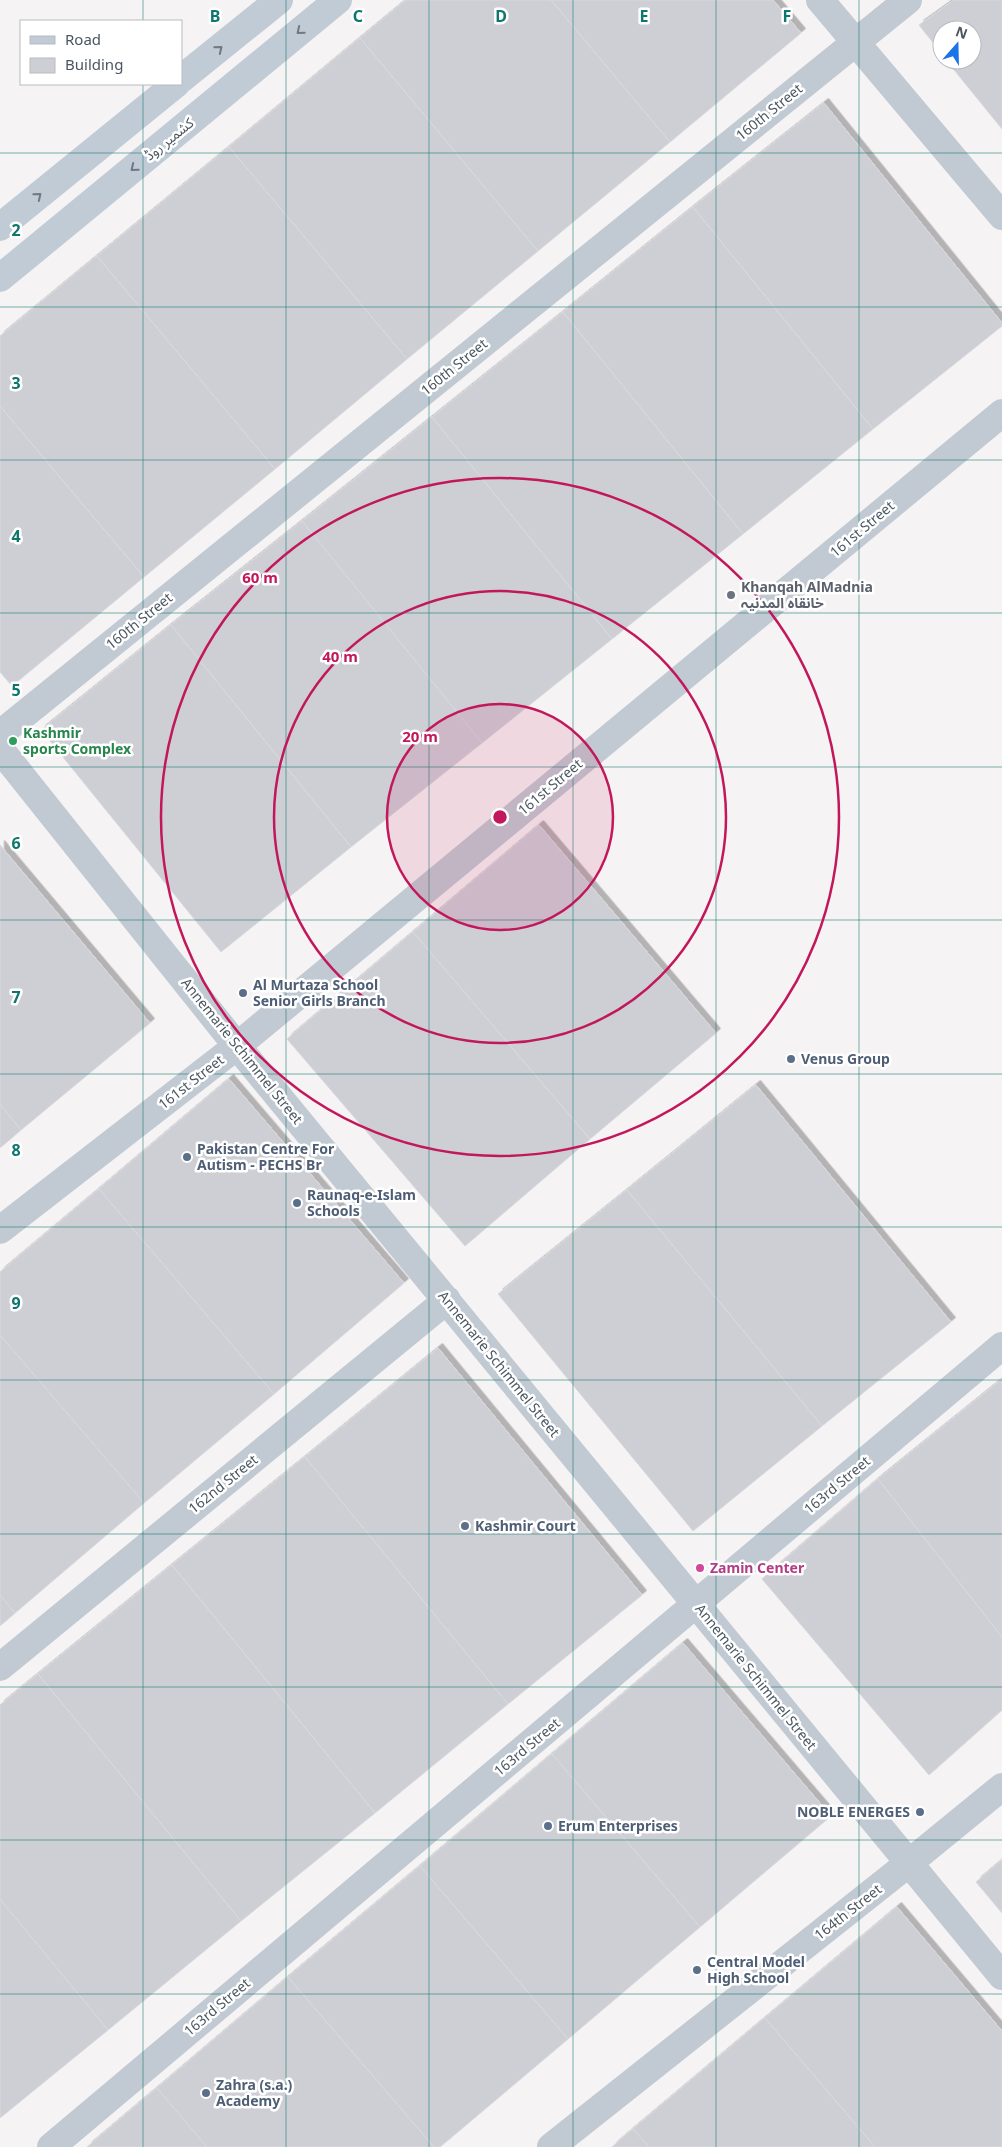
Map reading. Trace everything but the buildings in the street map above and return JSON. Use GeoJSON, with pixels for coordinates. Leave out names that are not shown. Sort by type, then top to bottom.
{"type":"FeatureCollection","features":[{"type":"Feature","properties":{"kind":"main road"},"geometry":{"type":"LineString","coordinates":[[182,78],[279,0]]}},
{"type":"Feature","properties":{"kind":"main road","name":"کشمیر روڈ"},"geometry":{"type":"LineString","coordinates":[[0,278],[338,0]]}},
{"type":"Feature","properties":{"kind":"main road"},"geometry":{"type":"LineString","coordinates":[[0,226],[175,85]]}},
{"type":"Feature","properties":{"kind":"street"},"geometry":{"type":"LineString","coordinates":[[820,0],[1002,216]]}},
{"type":"Feature","properties":{"kind":"street","name":"160th Street"},"geometry":{"type":"LineString","coordinates":[[0,734],[908,0]]}},
{"type":"Feature","properties":{"kind":"street","name":"161st Street"},"geometry":{"type":"LineString","coordinates":[[0,1230],[237,1046],[1002,413]]}},
{"type":"Feature","properties":{"kind":"street","name":"Annemarie Schimmel Street"},"geometry":{"type":"LineString","coordinates":[[0,749],[237,1046],[1002,1976]]}},
{"type":"Feature","properties":{"kind":"street","name":"162nd Street"},"geometry":{"type":"LineString","coordinates":[[0,1667],[447,1300]]}},
{"type":"Feature","properties":{"kind":"street","name":"163rd Street"},"geometry":{"type":"LineString","coordinates":[[51,2147],[1002,1346]]}},
{"type":"Feature","properties":{"kind":"street","name":"164th Street"},"geometry":{"type":"LineString","coordinates":[[550,2147],[910,1863],[1002,1787]]}},
{"type":"Feature","properties":{"kind":"place","name":"Khanqah AlMadnia خانقاہ المدنیہ"},"geometry":{"type":"Point","coordinates":[731,595]}},
{"type":"Feature","properties":{"kind":"place","name":"Kashmir sports Complex"},"geometry":{"type":"Point","coordinates":[13,741]}},
{"type":"Feature","properties":{"kind":"place","name":"Al Murtaza School Senior Girls Branch"},"geometry":{"type":"Point","coordinates":[243,993]}},
{"type":"Feature","properties":{"kind":"place","name":"Venus Group"},"geometry":{"type":"Point","coordinates":[791,1059]}},
{"type":"Feature","properties":{"kind":"place","name":"Pakistan Centre For Autism - PECHS Br"},"geometry":{"type":"Point","coordinates":[187,1157]}},
{"type":"Feature","properties":{"kind":"place","name":"Raunaq-e-Islam Schools"},"geometry":{"type":"Point","coordinates":[297,1203]}},
{"type":"Feature","properties":{"kind":"place","name":"Kashmir Court"},"geometry":{"type":"Point","coordinates":[465,1526]}},
{"type":"Feature","properties":{"kind":"place","name":"Zamin Center"},"geometry":{"type":"Point","coordinates":[700,1568]}},
{"type":"Feature","properties":{"kind":"place","name":"NOBLE ENERGES"},"geometry":{"type":"Point","coordinates":[920,1812]}},
{"type":"Feature","properties":{"kind":"place","name":"Erum Enterprises"},"geometry":{"type":"Point","coordinates":[548,1826]}},
{"type":"Feature","properties":{"kind":"place","name":"Central Model High School"},"geometry":{"type":"Point","coordinates":[697,1970]}},
{"type":"Feature","properties":{"kind":"place","name":"Zahra (s.a.) Academy"},"geometry":{"type":"Point","coordinates":[206,2093]}}]}
